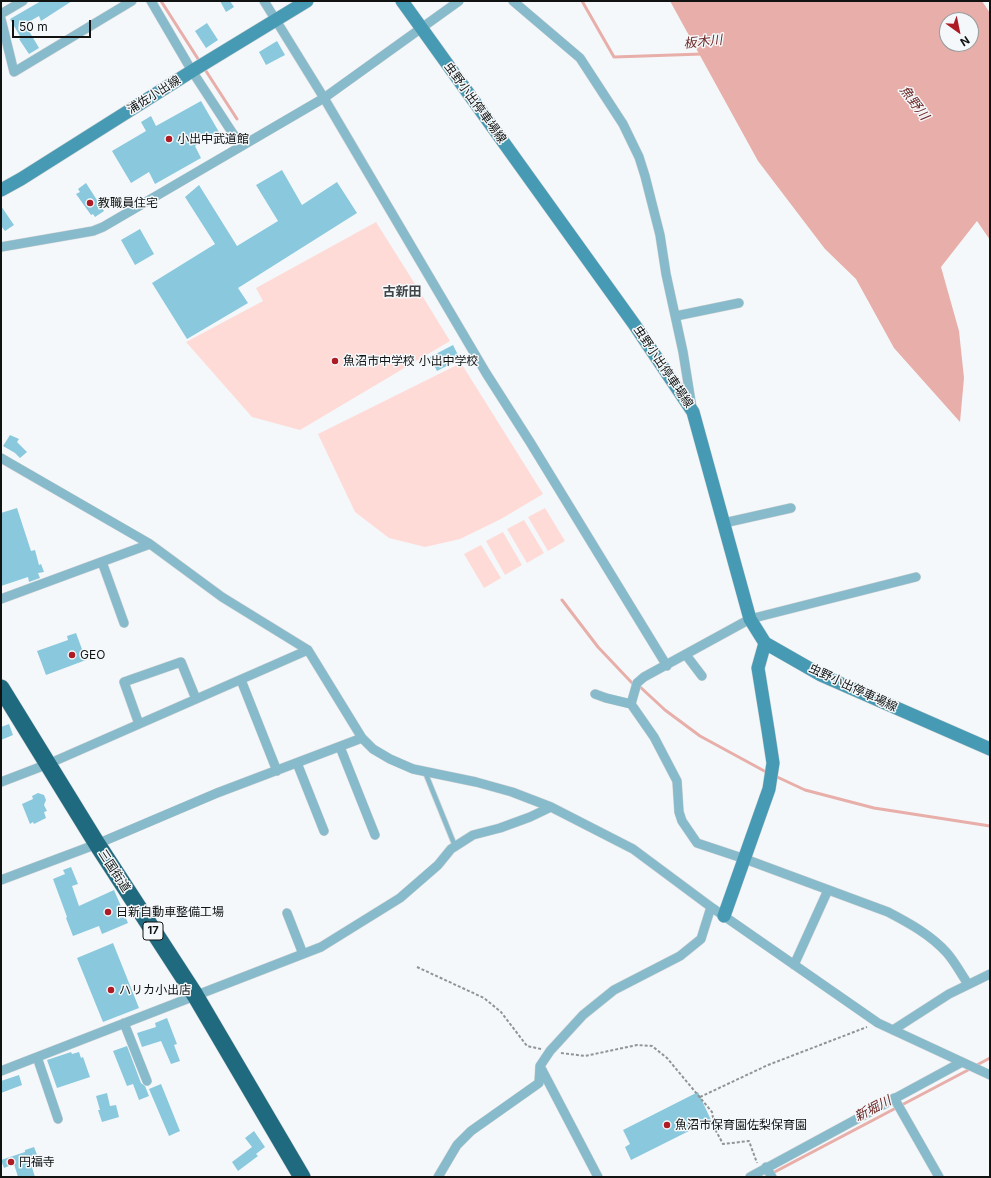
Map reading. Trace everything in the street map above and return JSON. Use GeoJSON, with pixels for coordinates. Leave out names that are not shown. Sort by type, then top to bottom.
{"type":"FeatureCollection","features":[{"type":"Feature","properties":{"kind":"highway","name":"三国街道"},"geometry":{"type":"LineString","coordinates":[[1,688],[97,844],[195,995],[302,1177]]}},
{"type":"Feature","properties":{"kind":"main road","name":"浦佐小出線"},"geometry":{"type":"LineString","coordinates":[[1,190],[307,1]]}},
{"type":"Feature","properties":{"kind":"main road","name":"虫野小出停車場線"},"geometry":{"type":"LineString","coordinates":[[402,1],[634,324],[693,412],[750,619],[765,643],[821,676],[990,748]]}},
{"type":"Feature","properties":{"kind":"main road"},"geometry":{"type":"LineString","coordinates":[[724,916],[769,789],[772,767],[768,730],[758,668],[765,643]]}},
{"type":"Feature","properties":{"kind":"street"},"geometry":{"type":"LineString","coordinates":[[1,14],[23,1]]}},
{"type":"Feature","properties":{"kind":"street"},"geometry":{"type":"LineString","coordinates":[[1,19],[14,72],[132,1]]}},
{"type":"Feature","properties":{"kind":"street"},"geometry":{"type":"LineString","coordinates":[[150,1],[241,146]]}},
{"type":"Feature","properties":{"kind":"street"},"geometry":{"type":"LineString","coordinates":[[264,1],[324,98],[486,373],[667,666]]}},
{"type":"Feature","properties":{"kind":"street"},"geometry":{"type":"LineString","coordinates":[[1,247],[94,231],[103,227],[324,98],[458,1]]}},
{"type":"Feature","properties":{"kind":"street"},"geometry":{"type":"LineString","coordinates":[[513,1],[580,58],[623,124],[639,157],[660,235],[666,274],[676,316],[693,412]]}},
{"type":"Feature","properties":{"kind":"street"},"geometry":{"type":"LineString","coordinates":[[676,316],[739,302]]}},
{"type":"Feature","properties":{"kind":"street"},"geometry":{"type":"LineString","coordinates":[[1,458],[150,544],[222,597],[308,650],[362,738],[372,749],[413,769],[476,782],[512,792],[551,806],[633,849],[711,907],[878,1023],[990,1075]]}},
{"type":"Feature","properties":{"kind":"street"},"geometry":{"type":"LineString","coordinates":[[724,524],[791,508]]}},
{"type":"Feature","properties":{"kind":"street"},"geometry":{"type":"LineString","coordinates":[[1,599],[150,544]]}},
{"type":"Feature","properties":{"kind":"street"},"geometry":{"type":"LineString","coordinates":[[102,562],[124,623]]}},
{"type":"Feature","properties":{"kind":"street"},"geometry":{"type":"LineString","coordinates":[[631,704],[636,688],[644,677],[667,666],[750,619],[916,577]]}},
{"type":"Feature","properties":{"kind":"street"},"geometry":{"type":"LineString","coordinates":[[1,782],[48,764],[308,650]]}},
{"type":"Feature","properties":{"kind":"street"},"geometry":{"type":"LineString","coordinates":[[686,655],[702,676]]}},
{"type":"Feature","properties":{"kind":"street"},"geometry":{"type":"LineString","coordinates":[[140,724],[124,682],[181,662],[196,699]]}},
{"type":"Feature","properties":{"kind":"street"},"geometry":{"type":"LineString","coordinates":[[241,680],[277,771]]}},
{"type":"Feature","properties":{"kind":"street"},"geometry":{"type":"LineString","coordinates":[[596,694],[631,704],[654,737],[676,781],[679,812],[682,821],[697,843],[745,859],[888,912],[926,934],[948,953],[968,984]]}},
{"type":"Feature","properties":{"kind":"street"},"geometry":{"type":"LineString","coordinates":[[1,880],[97,844],[218,793],[362,738]]}},
{"type":"Feature","properties":{"kind":"street"},"geometry":{"type":"LineString","coordinates":[[340,747],[376,835]]}},
{"type":"Feature","properties":{"kind":"street"},"geometry":{"type":"LineString","coordinates":[[297,763],[324,831]]}},
{"type":"Feature","properties":{"kind":"street"},"geometry":{"type":"LineString","coordinates":[[1,1071],[321,947],[400,898],[438,865],[455,846],[473,835],[500,828],[530,817],[551,806]]}},
{"type":"Feature","properties":{"kind":"street"},"geometry":{"type":"LineString","coordinates":[[794,965],[828,890]]}},
{"type":"Feature","properties":{"kind":"street"},"geometry":{"type":"LineString","coordinates":[[438,1177],[457,1145],[471,1131],[539,1083],[540,1066],[550,1051],[583,1015],[614,990],[680,956],[701,939],[711,907]]}},
{"type":"Feature","properties":{"kind":"street"},"geometry":{"type":"LineString","coordinates":[[287,913],[303,954]]}},
{"type":"Feature","properties":{"kind":"street"},"geometry":{"type":"LineString","coordinates":[[892,1030],[949,994],[990,974]]}},
{"type":"Feature","properties":{"kind":"street"},"geometry":{"type":"LineString","coordinates":[[124,1023],[147,1081]]}},
{"type":"Feature","properties":{"kind":"street"},"geometry":{"type":"LineString","coordinates":[[37,1057],[58,1119]]}},
{"type":"Feature","properties":{"kind":"street"},"geometry":{"type":"LineString","coordinates":[[750,1177],[962,1062]]}},
{"type":"Feature","properties":{"kind":"street"},"geometry":{"type":"LineString","coordinates":[[540,1066],[597,1177]]}},
{"type":"Feature","properties":{"kind":"street"},"geometry":{"type":"LineString","coordinates":[[894,1098],[939,1177]]}},
{"type":"Feature","properties":{"kind":"street"},"geometry":{"type":"LineString","coordinates":[[763,1169],[772,1177]]}},
{"type":"Feature","properties":{"kind":"lane"},"geometry":{"type":"LineString","coordinates":[[425,772],[455,846]]}},
{"type":"Feature","properties":{"kind":"path"},"geometry":{"type":"LineString","coordinates":[[417,967],[484,998],[501,1012],[527,1046],[585,1056],[637,1045],[652,1046],[667,1058],[712,1112],[715,1129],[723,1144],[749,1141],[763,1169]]}},
{"type":"Feature","properties":{"kind":"path"},"geometry":{"type":"LineString","coordinates":[[700,1097],[768,1066],[878,1023]]}},
{"type":"Feature","properties":{"kind":"shaded area"},"geometry":{"type":"Polygon","coordinates":[[[376,222],[450,341],[300,430],[252,417],[186,342],[263,301],[256,288],[376,222]]]}},
{"type":"Feature","properties":{"kind":"shaded area"},"geometry":{"type":"Polygon","coordinates":[[[461,363],[543,494],[501,519],[460,539],[425,547],[389,538],[355,512],[318,434],[461,363]]]}},
{"type":"Feature","properties":{"kind":"shaded area"},"geometry":{"type":"Polygon","coordinates":[[[545,508],[565,541],[548,551],[528,517],[545,508]]]}},
{"type":"Feature","properties":{"kind":"shaded area"},"geometry":{"type":"Polygon","coordinates":[[[524,520],[544,553],[527,563],[507,529],[524,520]]]}},
{"type":"Feature","properties":{"kind":"shaded area"},"geometry":{"type":"Polygon","coordinates":[[[503,532],[522,565],[505,575],[486,541],[503,532]]]}},
{"type":"Feature","properties":{"kind":"shaded area"},"geometry":{"type":"Polygon","coordinates":[[[481,545],[501,578],[484,588],[464,554],[481,545]]]}},
{"type":"Feature","properties":{"kind":"water","name":"魚野川"},"geometry":{"type":"Polygon","coordinates":[[[670,1],[982,1],[990,13],[990,240],[977,221],[941,267],[959,331],[964,378],[960,422],[894,348],[856,279],[825,249],[758,161],[670,1]]]}},
{"type":"Feature","properties":{"kind":"building"},"geometry":{"type":"Polygon","coordinates":[[[41,1],[72,1],[41,21],[39,16],[25,24],[39,48],[29,54],[19,39],[21,38],[10,19],[41,1]]]}},
{"type":"Feature","properties":{"kind":"building"},"geometry":{"type":"Polygon","coordinates":[[[220,1],[230,1],[234,7],[226,12],[220,1]]]}},
{"type":"Feature","properties":{"kind":"building"},"geometry":{"type":"Polygon","coordinates":[[[207,23],[218,40],[206,48],[195,31],[207,23]]]}},
{"type":"Feature","properties":{"kind":"building"},"geometry":{"type":"Polygon","coordinates":[[[277,41],[285,55],[266,65],[259,52],[277,41]]]}},
{"type":"Feature","properties":{"kind":"building","name":"小出中武道館"},"geometry":{"type":"Polygon","coordinates":[[[201,101],[219,132],[195,146],[201,158],[155,184],[149,172],[131,183],[112,151],[146,131],[141,122],[151,116],[156,126],[201,101]]]}},
{"type":"Feature","properties":{"kind":"building"},"geometry":{"type":"Polygon","coordinates":[[[282,170],[302,205],[337,182],[357,213],[238,288],[248,303],[187,339],[152,283],[215,244],[185,197],[199,185],[237,246],[278,221],[256,185],[282,170]]]}},
{"type":"Feature","properties":{"kind":"building","name":"教職員住宅"},"geometry":{"type":"Polygon","coordinates":[[[86,183],[104,211],[95,217],[93,214],[91,215],[76,194],[80,192],[78,189],[86,183]]]}},
{"type":"Feature","properties":{"kind":"building"},"geometry":{"type":"Polygon","coordinates":[[[1,206],[14,225],[5,231],[1,226],[1,206]]]}},
{"type":"Feature","properties":{"kind":"building"},"geometry":{"type":"Polygon","coordinates":[[[140,229],[154,254],[135,265],[121,240],[140,229]]]}},
{"type":"Feature","properties":{"kind":"building"},"geometry":{"type":"Polygon","coordinates":[[[453,345],[460,359],[437,371],[430,357],[453,345]]]}},
{"type":"Feature","properties":{"kind":"building"},"geometry":{"type":"Polygon","coordinates":[[[10,435],[19,439],[17,442],[27,452],[20,458],[15,453],[3,446],[10,435]]]}},
{"type":"Feature","properties":{"kind":"building"},"geometry":{"type":"Polygon","coordinates":[[[17,508],[31,551],[35,550],[39,565],[41,564],[44,572],[38,573],[40,578],[29,582],[28,577],[1,586],[1,513],[17,508]]]}},
{"type":"Feature","properties":{"kind":"building"},"geometry":{"type":"Polygon","coordinates":[[[76,633],[86,660],[46,675],[37,651],[68,640],[67,636],[76,633]]]}},
{"type":"Feature","properties":{"kind":"building"},"geometry":{"type":"Polygon","coordinates":[[[9,724],[13,735],[1,740],[1,727],[9,724]]]}},
{"type":"Feature","properties":{"kind":"building"},"geometry":{"type":"Polygon","coordinates":[[[38,793],[44,795],[46,800],[44,805],[47,811],[44,812],[46,818],[34,824],[33,822],[30,824],[22,804],[33,799],[32,796],[38,793]]]}},
{"type":"Feature","properties":{"kind":"building"},"geometry":{"type":"Polygon","coordinates":[[[71,867],[78,884],[72,886],[79,906],[114,890],[128,923],[102,934],[99,926],[73,936],[53,879],[65,874],[63,870],[71,867]]]}},
{"type":"Feature","properties":{"kind":"building","name":"ハリカ小出店"},"geometry":{"type":"Polygon","coordinates":[[[113,943],[139,1008],[103,1022],[77,958],[113,943]]]}},
{"type":"Feature","properties":{"kind":"building"},"geometry":{"type":"Polygon","coordinates":[[[167,1018],[177,1044],[174,1045],[180,1061],[171,1064],[161,1041],[142,1047],[137,1033],[156,1027],[155,1023],[167,1018]]]}},
{"type":"Feature","properties":{"kind":"building"},"geometry":{"type":"Polygon","coordinates":[[[127,1046],[141,1083],[145,1086],[149,1096],[139,1100],[133,1084],[127,1086],[113,1051],[127,1046]]]}},
{"type":"Feature","properties":{"kind":"building"},"geometry":{"type":"Polygon","coordinates":[[[71,1052],[72,1054],[79,1052],[81,1058],[83,1057],[90,1077],[57,1088],[47,1060],[71,1052]]]}},
{"type":"Feature","properties":{"kind":"building"},"geometry":{"type":"Polygon","coordinates":[[[19,1075],[22,1085],[1,1093],[1,1081],[19,1075]]]}},
{"type":"Feature","properties":{"kind":"building"},"geometry":{"type":"Polygon","coordinates":[[[161,1084],[180,1131],[169,1136],[149,1089],[161,1084]]]}},
{"type":"Feature","properties":{"kind":"building","name":"魚沼市保育園佐梨保育園"},"geometry":{"type":"Polygon","coordinates":[[[698,1092],[711,1120],[631,1160],[625,1147],[630,1144],[623,1130],[698,1092]]]}},
{"type":"Feature","properties":{"kind":"building"},"geometry":{"type":"Polygon","coordinates":[[[107,1093],[110,1106],[116,1105],[119,1117],[102,1122],[96,1096],[107,1093]]]}},
{"type":"Feature","properties":{"kind":"building"},"geometry":{"type":"Polygon","coordinates":[[[254,1131],[265,1147],[256,1154],[258,1156],[238,1171],[232,1162],[252,1147],[245,1138],[254,1131]]]}},
{"type":"Feature","properties":{"kind":"building","name":"円福寺"},"geometry":{"type":"Polygon","coordinates":[[[34,1147],[38,1157],[31,1159],[35,1177],[18,1177],[14,1164],[4,1168],[1,1160],[25,1152],[25,1150],[34,1147]]]}},
{"type":"Feature","properties":{"kind":"waterway"},"geometry":{"type":"LineString","coordinates":[[161,1],[200,62]]}},
{"type":"Feature","properties":{"kind":"waterway","name":"板木川"},"geometry":{"type":"LineString","coordinates":[[582,1],[614,57],[702,54]]}},
{"type":"Feature","properties":{"kind":"waterway"},"geometry":{"type":"LineString","coordinates":[[204,68],[237,119]]}},
{"type":"Feature","properties":{"kind":"waterway"},"geometry":{"type":"LineString","coordinates":[[562,600],[598,647],[633,684],[638,685],[665,710],[700,736],[768,773]]}},
{"type":"Feature","properties":{"kind":"waterway"},"geometry":{"type":"LineString","coordinates":[[775,776],[805,790],[874,808],[990,826]]}},
{"type":"Feature","properties":{"kind":"waterway","name":"新堀川"},"geometry":{"type":"LineString","coordinates":[[975,1066],[990,1058]]}},
{"type":"Feature","properties":{"kind":"waterway","name":"新堀川"},"geometry":{"type":"LineString","coordinates":[[765,1177],[970,1069]]}},
{"type":"Feature","properties":{"kind":"place","name":"小出中武道館"},"geometry":{"type":"Point","coordinates":[169,139]}},
{"type":"Feature","properties":{"kind":"place","name":"教職員住宅"},"geometry":{"type":"Point","coordinates":[90,203]}},
{"type":"Feature","properties":{"kind":"place","name":"魚沼市中学校 小出中学校"},"geometry":{"type":"Point","coordinates":[335,361]}},
{"type":"Feature","properties":{"kind":"place","name":"GEO"},"geometry":{"type":"Point","coordinates":[72,655]}},
{"type":"Feature","properties":{"kind":"place","name":"日新自動車整備工場"},"geometry":{"type":"Point","coordinates":[108,912]}},
{"type":"Feature","properties":{"kind":"place","name":"ハリカ小出店"},"geometry":{"type":"Point","coordinates":[111,990]}},
{"type":"Feature","properties":{"kind":"place","name":"魚沼市保育園佐梨保育園"},"geometry":{"type":"Point","coordinates":[667,1125]}},
{"type":"Feature","properties":{"kind":"place","name":"円福寺"},"geometry":{"type":"Point","coordinates":[11,1162]}},
{"type":"Feature","properties":{"kind":"district","name":"古新田"},"geometry":{"type":"Point","coordinates":[402,292]}}]}
